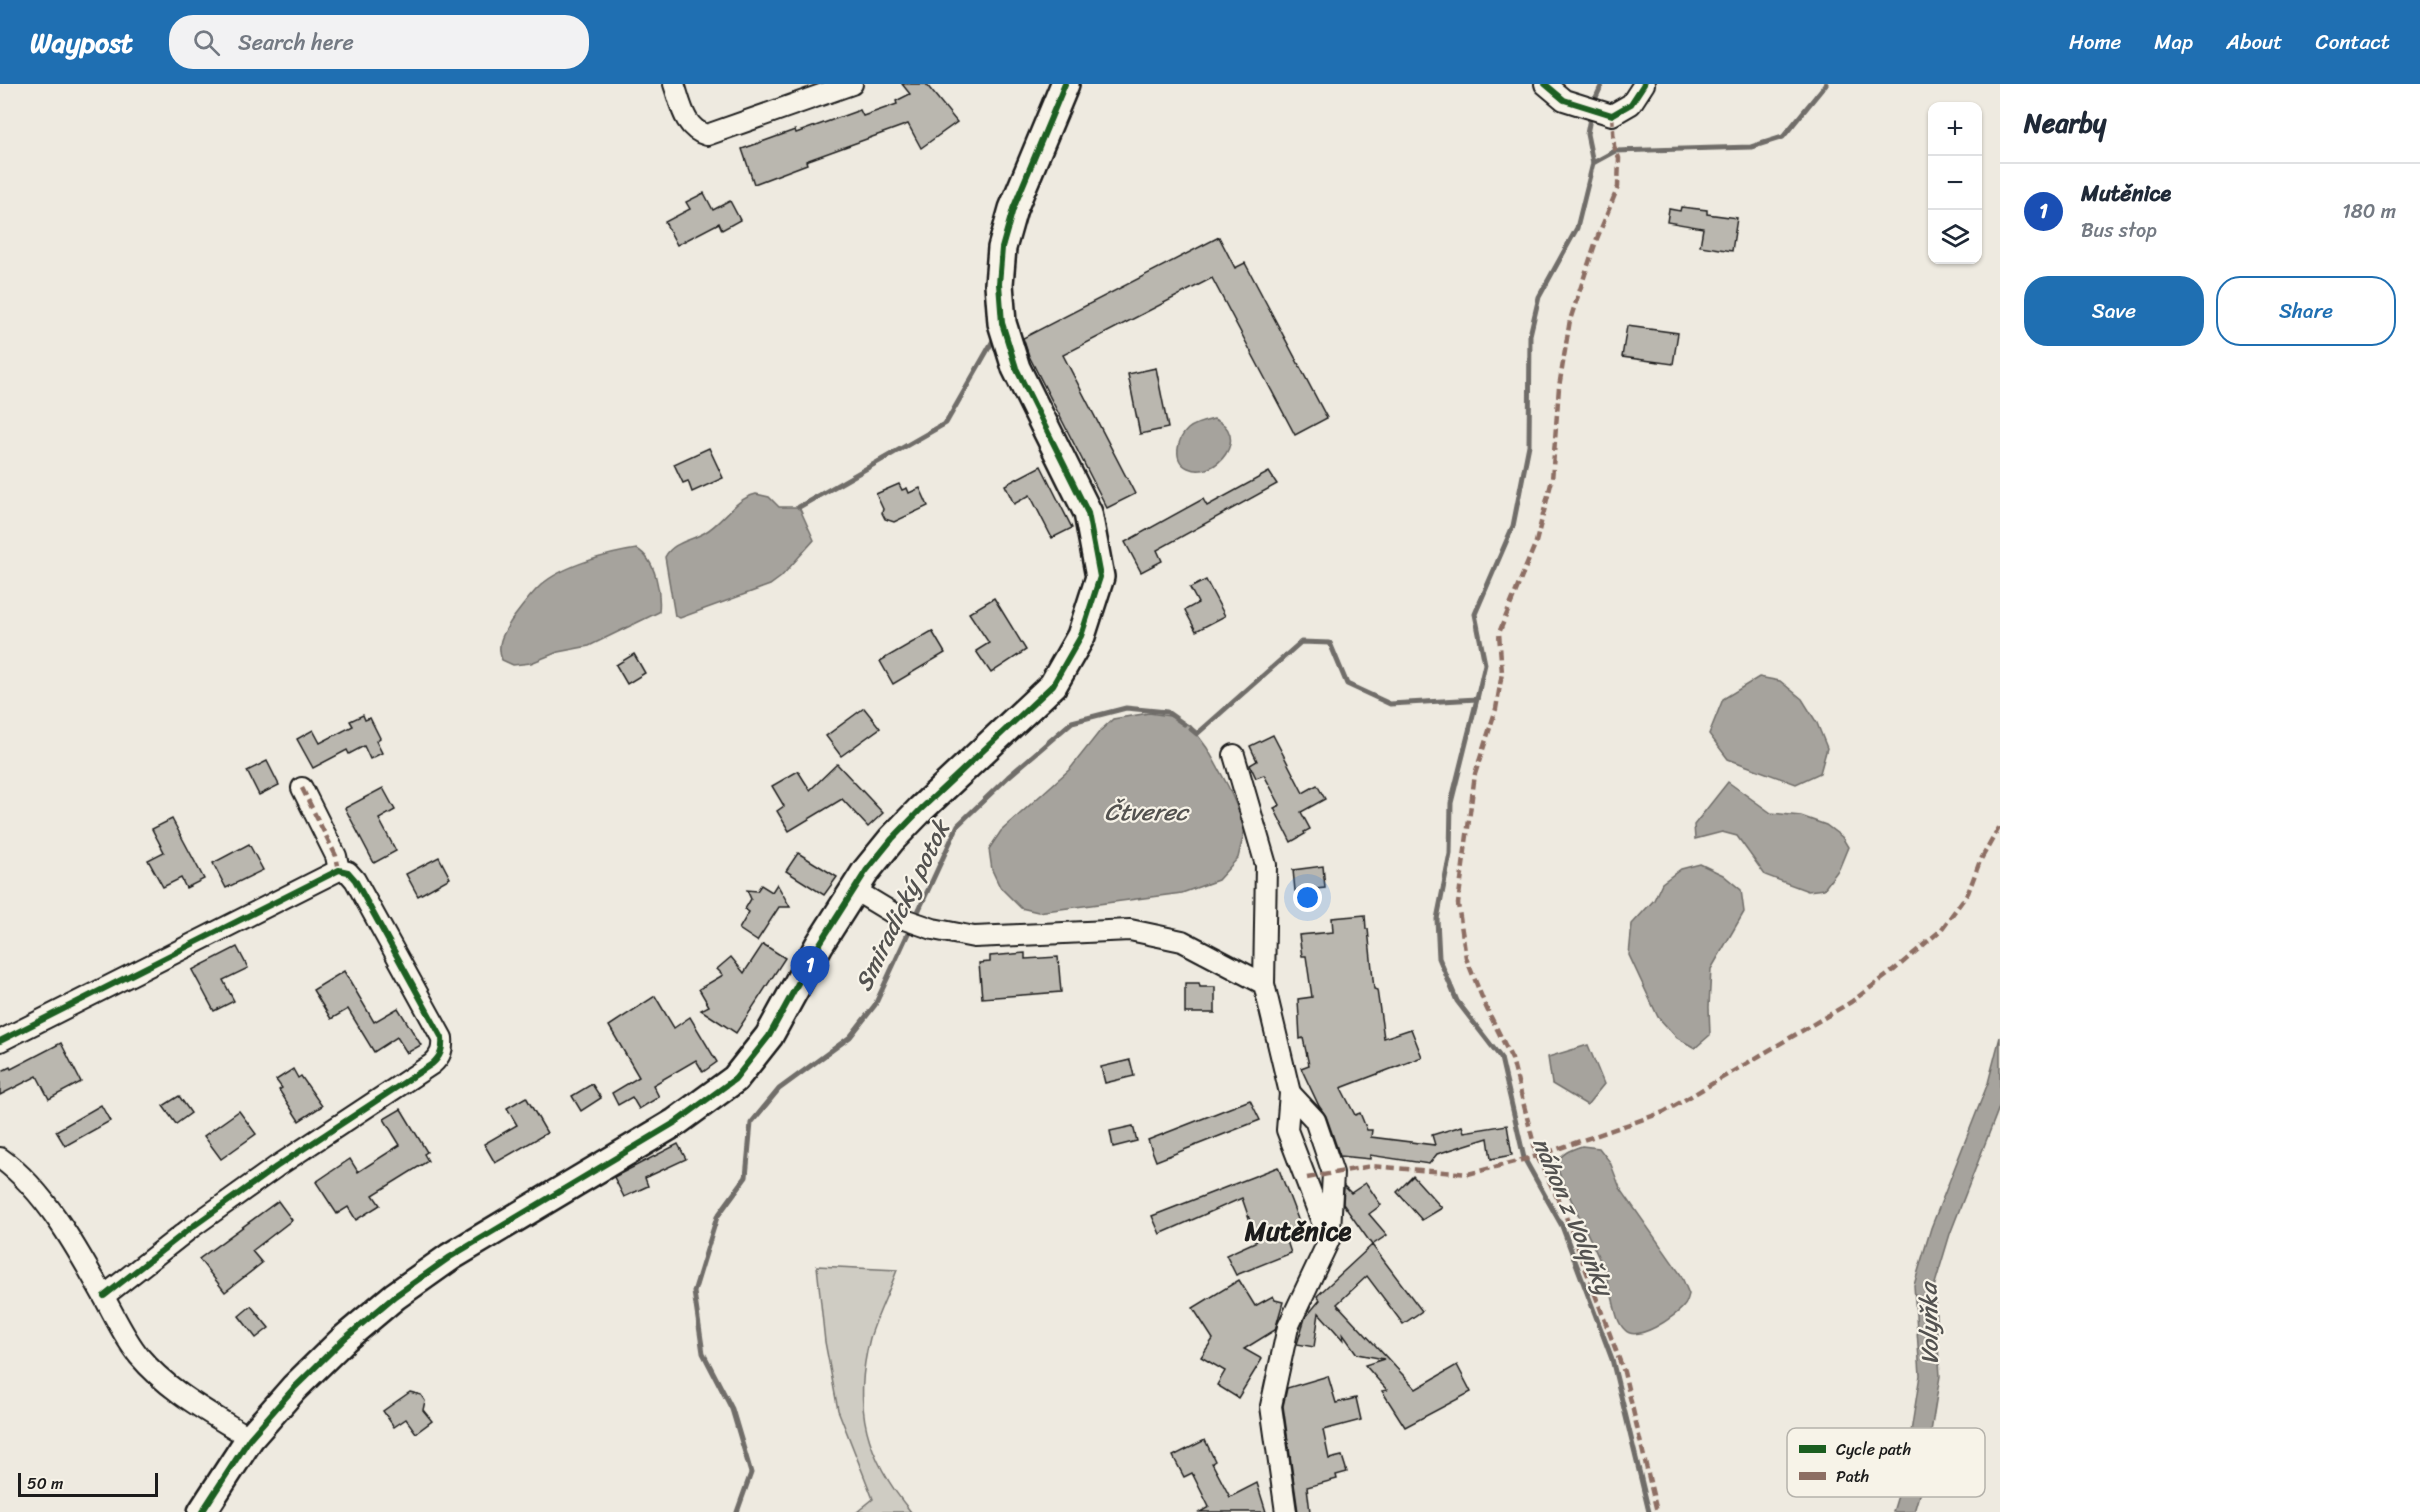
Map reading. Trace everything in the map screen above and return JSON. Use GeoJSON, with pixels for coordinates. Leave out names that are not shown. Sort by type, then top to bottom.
{"type":"FeatureCollection","features":[{"type":"Feature","properties":{"kind":"street"},"geometry":{"type":"LineString","coordinates":[[674,84],[690,125],[694,130],[707,135],[852,84]]}},
{"type":"Feature","properties":{"kind":"street"},"geometry":{"type":"LineString","coordinates":[[202,1512],[250,1438],[294,1388],[344,1339],[395,1296],[450,1257],[676,1122],[735,1079],[769,1036],[853,889],[899,832],[1053,685],[1082,636],[1100,577],[1088,513],[1016,368],[1002,323],[999,297],[1002,248],[1013,209],[1065,84]]}},
{"type":"Feature","properties":{"kind":"street"},"geometry":{"type":"LineString","coordinates":[[1545,84],[1564,100],[1612,116],[1631,104],[1644,84]]}},
{"type":"Feature","properties":{"kind":"street"},"geometry":{"type":"LineString","coordinates":[[1234,755],[1266,865],[1264,984],[1290,1093],[1287,1130],[1329,1240]]}},
{"type":"Feature","properties":{"kind":"street"},"geometry":{"type":"LineString","coordinates":[[302,788],[336,856],[339,870]]}},
{"type":"Feature","properties":{"kind":"street"},"geometry":{"type":"LineString","coordinates":[[0,1041],[339,870],[348,872],[355,880],[442,1038],[443,1048],[438,1059],[266,1173],[104,1296]]}},
{"type":"Feature","properties":{"kind":"street"},"geometry":{"type":"LineString","coordinates":[[853,889],[901,918],[974,938],[1130,930],[1182,941],[1264,984]]}},
{"type":"Feature","properties":{"kind":"street"},"geometry":{"type":"LineString","coordinates":[[1286,1512],[1271,1406],[1288,1326],[1329,1240],[1333,1173],[1315,1120],[1290,1093]]}},
{"type":"Feature","properties":{"kind":"street"},"geometry":{"type":"LineString","coordinates":[[0,1158],[17,1170],[60,1224],[139,1356],[171,1387],[250,1438]]}},
{"type":"Feature","properties":{"kind":"shaded area"},"geometry":{"type":"Polygon","coordinates":[[[817,1266],[897,1270],[870,1338],[862,1387],[863,1409],[867,1431],[883,1471],[911,1512],[857,1512],[873,1499],[838,1410],[825,1342],[817,1266]]]}},
{"type":"Feature","properties":{"kind":"water"},"geometry":{"type":"Polygon","coordinates":[[[1214,419],[1225,426],[1230,435],[1230,445],[1226,454],[1209,468],[1199,470],[1183,465],[1178,450],[1184,433],[1201,422],[1214,419]]]}},
{"type":"Feature","properties":{"kind":"water"},"geometry":{"type":"Polygon","coordinates":[[[756,494],[769,497],[779,507],[799,507],[814,540],[781,577],[770,585],[680,618],[675,616],[665,557],[668,552],[682,542],[704,533],[741,501],[756,494]]]}},
{"type":"Feature","properties":{"kind":"water"},"geometry":{"type":"Polygon","coordinates":[[[637,549],[653,568],[659,595],[659,612],[589,646],[558,652],[531,663],[513,665],[502,660],[500,644],[505,630],[525,602],[541,585],[561,572],[586,561],[637,549]]]}},
{"type":"Feature","properties":{"kind":"water"},"geometry":{"type":"Polygon","coordinates":[[[1759,677],[1780,681],[1802,699],[1817,723],[1827,748],[1820,773],[1796,784],[1728,759],[1709,734],[1723,699],[1759,677]]]}},
{"type":"Feature","properties":{"kind":"water","name":"Čtverec"},"geometry":{"type":"Polygon","coordinates":[[[1149,713],[1170,716],[1191,726],[1207,748],[1228,786],[1245,829],[1238,858],[1218,880],[1182,893],[1038,912],[1021,908],[1000,887],[992,870],[989,849],[1001,831],[1070,769],[1100,731],[1113,719],[1149,713]]]}},
{"type":"Feature","properties":{"kind":"water"},"geometry":{"type":"Polygon","coordinates":[[[1728,782],[1771,813],[1801,816],[1826,825],[1842,837],[1848,847],[1839,869],[1824,889],[1808,891],[1765,875],[1737,836],[1722,832],[1695,839],[1694,825],[1728,782]]]}},
{"type":"Feature","properties":{"kind":"water"},"geometry":{"type":"Polygon","coordinates":[[[1700,864],[1723,875],[1741,890],[1744,912],[1711,969],[1710,1035],[1695,1048],[1677,1038],[1658,1017],[1629,955],[1632,924],[1654,900],[1662,883],[1681,869],[1700,864]]]}},
{"type":"Feature","properties":{"kind":"water","name":"Volyňka"},"geometry":{"type":"Polygon","coordinates":[[[2000,1037],[2000,1105],[1950,1234],[1934,1287],[1940,1376],[1932,1428],[1912,1428],[1920,1375],[1914,1285],[1931,1228],[1988,1083],[2000,1037]]]}},
{"type":"Feature","properties":{"kind":"water"},"geometry":{"type":"Polygon","coordinates":[[[1588,1045],[1604,1084],[1587,1105],[1552,1084],[1548,1057],[1588,1045]]]}},
{"type":"Feature","properties":{"kind":"water"},"geometry":{"type":"Polygon","coordinates":[[[1582,1146],[1599,1148],[1610,1162],[1620,1188],[1681,1275],[1689,1294],[1686,1303],[1679,1311],[1665,1322],[1647,1331],[1631,1333],[1625,1330],[1620,1323],[1601,1262],[1556,1165],[1563,1155],[1582,1146]]]}},
{"type":"Feature","properties":{"kind":"water"},"geometry":{"type":"Polygon","coordinates":[[[1898,1497],[1918,1497],[1914,1512],[1893,1512],[1898,1497]]]}},
{"type":"Feature","properties":{"kind":"building"},"geometry":{"type":"Polygon","coordinates":[[[902,84],[926,84],[957,122],[921,148],[908,124],[806,161],[807,164],[754,184],[742,149],[860,110],[863,116],[897,104],[896,101],[910,94],[902,84]]]}},
{"type":"Feature","properties":{"kind":"building"},"geometry":{"type":"Polygon","coordinates":[[[704,193],[713,210],[730,201],[740,220],[722,230],[719,223],[677,245],[665,222],[690,209],[686,202],[704,193]]]}},
{"type":"Feature","properties":{"kind":"building"},"geometry":{"type":"Polygon","coordinates":[[[1681,207],[1707,210],[1707,214],[1737,218],[1732,251],[1700,246],[1703,228],[1667,222],[1669,209],[1680,211],[1681,207]]]}},
{"type":"Feature","properties":{"kind":"building"},"geometry":{"type":"Polygon","coordinates":[[[1219,237],[1235,268],[1245,263],[1327,418],[1295,435],[1212,278],[1063,355],[1135,494],[1107,508],[1029,356],[1023,338],[1219,237]]]}},
{"type":"Feature","properties":{"kind":"building"},"geometry":{"type":"Polygon","coordinates":[[[1627,326],[1678,333],[1673,364],[1622,357],[1627,326]]]}},
{"type":"Feature","properties":{"kind":"building"},"geometry":{"type":"Polygon","coordinates":[[[1156,368],[1168,428],[1140,434],[1128,374],[1156,368]]]}},
{"type":"Feature","properties":{"kind":"building"},"geometry":{"type":"Polygon","coordinates":[[[709,448],[723,478],[692,492],[688,481],[683,483],[674,464],[709,448]]]}},
{"type":"Feature","properties":{"kind":"building"},"geometry":{"type":"Polygon","coordinates":[[[1041,466],[1072,528],[1052,538],[1030,495],[1014,504],[1005,485],[1041,466]]]}},
{"type":"Feature","properties":{"kind":"building"},"geometry":{"type":"Polygon","coordinates":[[[1269,472],[1277,484],[1157,550],[1162,561],[1141,572],[1125,542],[1203,499],[1207,506],[1269,472]]]}},
{"type":"Feature","properties":{"kind":"building"},"geometry":{"type":"Polygon","coordinates":[[[899,484],[902,490],[907,488],[909,493],[920,488],[928,506],[894,522],[885,519],[876,494],[899,484]]]}},
{"type":"Feature","properties":{"kind":"building"},"geometry":{"type":"Polygon","coordinates":[[[1206,580],[1225,616],[1196,631],[1185,610],[1198,603],[1190,588],[1206,580]]]}},
{"type":"Feature","properties":{"kind":"building"},"geometry":{"type":"Polygon","coordinates":[[[994,598],[1026,650],[991,673],[976,651],[989,643],[969,613],[994,598]]]}},
{"type":"Feature","properties":{"kind":"building"},"geometry":{"type":"Polygon","coordinates":[[[932,631],[945,653],[893,684],[880,661],[932,631]]]}},
{"type":"Feature","properties":{"kind":"building"},"geometry":{"type":"Polygon","coordinates":[[[634,654],[645,673],[627,684],[616,665],[634,654]]]}},
{"type":"Feature","properties":{"kind":"building"},"geometry":{"type":"Polygon","coordinates":[[[864,708],[880,728],[841,756],[826,736],[864,708]]]}},
{"type":"Feature","properties":{"kind":"building"},"geometry":{"type":"Polygon","coordinates":[[[363,715],[365,720],[370,718],[380,738],[376,741],[382,753],[370,759],[364,746],[349,754],[347,750],[313,768],[297,739],[313,730],[320,743],[353,726],[350,721],[363,715]]]}},
{"type":"Feature","properties":{"kind":"building"},"geometry":{"type":"Polygon","coordinates":[[[1273,735],[1303,793],[1317,785],[1325,799],[1301,812],[1310,829],[1291,842],[1274,808],[1280,805],[1264,775],[1256,778],[1250,765],[1257,761],[1250,746],[1273,735]]]}},
{"type":"Feature","properties":{"kind":"building"},"geometry":{"type":"Polygon","coordinates":[[[267,761],[279,785],[259,795],[247,771],[267,761]]]}},
{"type":"Feature","properties":{"kind":"building"},"geometry":{"type":"Polygon","coordinates":[[[837,764],[883,813],[868,827],[842,799],[789,831],[777,811],[784,806],[772,786],[798,771],[810,790],[837,764]]]}},
{"type":"Feature","properties":{"kind":"building"},"geometry":{"type":"Polygon","coordinates":[[[383,788],[395,810],[379,819],[396,851],[374,863],[345,808],[383,788]]]}},
{"type":"Feature","properties":{"kind":"building"},"geometry":{"type":"Polygon","coordinates":[[[172,819],[204,879],[186,888],[181,878],[163,887],[148,860],[164,852],[152,829],[172,819]]]}},
{"type":"Feature","properties":{"kind":"building"},"geometry":{"type":"Polygon","coordinates":[[[249,844],[263,870],[226,888],[213,863],[249,844]]]}},
{"type":"Feature","properties":{"kind":"building"},"geometry":{"type":"Polygon","coordinates":[[[798,853],[837,877],[824,895],[786,871],[798,853]]]}},
{"type":"Feature","properties":{"kind":"building"},"geometry":{"type":"Polygon","coordinates":[[[439,857],[450,878],[418,896],[406,874],[439,857]]]}},
{"type":"Feature","properties":{"kind":"building"},"geometry":{"type":"Polygon","coordinates":[[[1323,866],[1325,888],[1295,891],[1293,870],[1323,866]]]}},
{"type":"Feature","properties":{"kind":"building"},"geometry":{"type":"Polygon","coordinates":[[[777,884],[790,907],[779,907],[757,941],[739,929],[749,912],[745,909],[751,899],[747,890],[757,891],[761,885],[772,892],[777,884]]]}},
{"type":"Feature","properties":{"kind":"building"},"geometry":{"type":"Polygon","coordinates":[[[1365,915],[1374,989],[1377,990],[1384,1038],[1411,1029],[1422,1057],[1341,1088],[1355,1115],[1360,1113],[1367,1130],[1372,1130],[1371,1137],[1435,1145],[1432,1135],[1462,1126],[1464,1132],[1507,1125],[1512,1155],[1491,1159],[1488,1138],[1437,1154],[1429,1164],[1370,1155],[1370,1159],[1340,1156],[1326,1116],[1301,1068],[1309,1065],[1303,1038],[1300,1039],[1298,999],[1312,997],[1306,956],[1302,956],[1299,935],[1333,932],[1332,918],[1365,915]]]}},
{"type":"Feature","properties":{"kind":"building"},"geometry":{"type":"Polygon","coordinates":[[[763,944],[785,958],[736,1033],[701,1010],[709,1006],[699,989],[723,975],[717,969],[731,957],[744,973],[763,944]]]}},
{"type":"Feature","properties":{"kind":"building"},"geometry":{"type":"Polygon","coordinates":[[[237,947],[248,968],[223,980],[234,1001],[214,1011],[192,970],[237,947]]]}},
{"type":"Feature","properties":{"kind":"building"},"geometry":{"type":"Polygon","coordinates":[[[1025,953],[1025,959],[1058,957],[1061,992],[982,998],[979,963],[990,962],[990,956],[1025,953]]]}},
{"type":"Feature","properties":{"kind":"building"},"geometry":{"type":"Polygon","coordinates":[[[344,971],[374,1022],[398,1008],[421,1045],[407,1053],[397,1037],[374,1052],[348,1009],[331,1019],[313,990],[344,971]]]}},
{"type":"Feature","properties":{"kind":"building"},"geometry":{"type":"Polygon","coordinates":[[[1185,983],[1199,983],[1200,987],[1215,987],[1215,1013],[1185,1013],[1185,983]]]}},
{"type":"Feature","properties":{"kind":"building"},"geometry":{"type":"Polygon","coordinates":[[[655,996],[674,1028],[690,1017],[717,1062],[703,1072],[696,1060],[653,1085],[659,1097],[639,1109],[632,1097],[618,1105],[612,1093],[639,1077],[609,1026],[655,996]]]}},
{"type":"Feature","properties":{"kind":"building"},"geometry":{"type":"Polygon","coordinates":[[[61,1043],[81,1082],[49,1099],[37,1076],[0,1095],[0,1072],[10,1067],[11,1069],[61,1043]]]}},
{"type":"Feature","properties":{"kind":"building"},"geometry":{"type":"Polygon","coordinates":[[[1130,1060],[1134,1076],[1105,1083],[1101,1067],[1130,1060]]]}},
{"type":"Feature","properties":{"kind":"building"},"geometry":{"type":"Polygon","coordinates":[[[293,1069],[298,1078],[301,1076],[322,1106],[299,1121],[279,1090],[282,1088],[276,1080],[293,1069]]]}},
{"type":"Feature","properties":{"kind":"building"},"geometry":{"type":"Polygon","coordinates":[[[592,1084],[601,1098],[581,1111],[572,1096],[592,1084]]]}},
{"type":"Feature","properties":{"kind":"building"},"geometry":{"type":"Polygon","coordinates":[[[179,1096],[191,1113],[176,1124],[163,1106],[179,1096]]]}},
{"type":"Feature","properties":{"kind":"building"},"geometry":{"type":"Polygon","coordinates":[[[526,1097],[547,1133],[495,1163],[484,1144],[517,1125],[507,1108],[526,1097]]]}},
{"type":"Feature","properties":{"kind":"building"},"geometry":{"type":"Polygon","coordinates":[[[1250,1100],[1260,1120],[1156,1161],[1148,1140],[1250,1100]]]}},
{"type":"Feature","properties":{"kind":"building"},"geometry":{"type":"Polygon","coordinates":[[[101,1105],[110,1121],[65,1146],[56,1131],[101,1105]]]}},
{"type":"Feature","properties":{"kind":"building"},"geometry":{"type":"Polygon","coordinates":[[[401,1109],[427,1152],[424,1154],[428,1161],[373,1195],[380,1205],[356,1220],[348,1207],[337,1214],[316,1182],[350,1159],[358,1172],[400,1145],[384,1119],[401,1109]]]}},
{"type":"Feature","properties":{"kind":"building"},"geometry":{"type":"Polygon","coordinates":[[[239,1111],[256,1134],[221,1159],[204,1136],[239,1111]]]}},
{"type":"Feature","properties":{"kind":"building"},"geometry":{"type":"Polygon","coordinates":[[[1133,1126],[1137,1141],[1113,1147],[1110,1131],[1133,1126]]]}},
{"type":"Feature","properties":{"kind":"building"},"geometry":{"type":"Polygon","coordinates":[[[678,1144],[686,1159],[645,1178],[648,1186],[624,1197],[614,1177],[678,1144]]]}},
{"type":"Feature","properties":{"kind":"building"},"geometry":{"type":"Polygon","coordinates":[[[1278,1167],[1301,1227],[1284,1232],[1291,1253],[1236,1275],[1226,1255],[1257,1241],[1242,1198],[1160,1234],[1152,1216],[1278,1167]]]}},
{"type":"Feature","properties":{"kind":"building"},"geometry":{"type":"Polygon","coordinates":[[[1413,1176],[1442,1208],[1422,1220],[1397,1192],[1413,1176]]]}},
{"type":"Feature","properties":{"kind":"building"},"geometry":{"type":"Polygon","coordinates":[[[1366,1183],[1381,1205],[1369,1214],[1387,1235],[1372,1245],[1343,1204],[1344,1186],[1351,1193],[1366,1183]]]}},
{"type":"Feature","properties":{"kind":"building"},"geometry":{"type":"Polygon","coordinates":[[[278,1201],[292,1220],[252,1251],[262,1263],[225,1292],[199,1259],[278,1201]]]}},
{"type":"Feature","properties":{"kind":"building"},"geometry":{"type":"Polygon","coordinates":[[[1372,1245],[1422,1311],[1403,1324],[1367,1276],[1337,1304],[1416,1389],[1457,1365],[1471,1392],[1405,1427],[1382,1391],[1387,1390],[1365,1365],[1384,1359],[1357,1354],[1342,1333],[1344,1341],[1319,1313],[1314,1347],[1297,1344],[1305,1318],[1320,1300],[1317,1296],[1372,1245]]]}},
{"type":"Feature","properties":{"kind":"building"},"geometry":{"type":"Polygon","coordinates":[[[1239,1280],[1255,1306],[1273,1296],[1275,1300],[1283,1302],[1275,1330],[1244,1349],[1262,1359],[1238,1398],[1217,1385],[1225,1371],[1201,1357],[1213,1339],[1193,1308],[1239,1280]]]}},
{"type":"Feature","properties":{"kind":"building"},"geometry":{"type":"Polygon","coordinates":[[[251,1306],[269,1328],[256,1338],[239,1316],[251,1306]]]}},
{"type":"Feature","properties":{"kind":"building"},"geometry":{"type":"Polygon","coordinates":[[[1328,1376],[1336,1403],[1356,1398],[1361,1420],[1323,1430],[1329,1459],[1342,1456],[1347,1472],[1336,1475],[1337,1479],[1307,1487],[1310,1512],[1298,1512],[1283,1406],[1287,1388],[1328,1376]]]}},
{"type":"Feature","properties":{"kind":"building"},"geometry":{"type":"Polygon","coordinates":[[[410,1392],[421,1395],[425,1401],[423,1410],[432,1421],[416,1433],[406,1419],[394,1427],[383,1411],[410,1392]]]}},
{"type":"Feature","properties":{"kind":"building"},"geometry":{"type":"Polygon","coordinates":[[[1205,1440],[1215,1461],[1212,1463],[1230,1497],[1257,1483],[1266,1512],[1200,1512],[1209,1507],[1192,1473],[1184,1477],[1173,1456],[1205,1440]]]}},
{"type":"Feature","properties":{"kind":"waterway","name":"Smiradický potok"},"geometry":{"type":"LineString","coordinates":[[1593,104],[1602,84]]}},
{"type":"Feature","properties":{"kind":"waterway"},"geometry":{"type":"LineString","coordinates":[[1593,163],[1615,151],[1751,147],[1783,137],[1826,84]]}},
{"type":"Feature","properties":{"kind":"waterway","name":"Smiradický potok"},"geometry":{"type":"LineString","coordinates":[[1191,729],[1197,734],[1301,642],[1330,643],[1347,684],[1390,704],[1477,699],[1485,664],[1475,614],[1513,526],[1529,445],[1530,335],[1539,297],[1577,228],[1593,163],[1587,134],[1591,113]]}},
{"type":"Feature","properties":{"kind":"waterway"},"geometry":{"type":"LineString","coordinates":[[799,507],[946,423],[995,337]]}},
{"type":"Feature","properties":{"kind":"waterway","name":"náhon z Volyňky"},"geometry":{"type":"LineString","coordinates":[[1477,699],[1451,803],[1450,854],[1437,919],[1439,958],[1457,1001],[1501,1058],[1524,1158],[1562,1226],[1612,1359],[1649,1512]]}},
{"type":"Feature","properties":{"kind":"waterway","name":"Smiradický potok"},"geometry":{"type":"LineString","coordinates":[[737,1512],[751,1473],[732,1409],[703,1353],[694,1292],[717,1217],[746,1177],[751,1123],[779,1089],[850,1037],[875,1005],[958,825],[1008,777],[1072,722],[1126,708],[1167,712],[1184,724]]}},
{"type":"Feature","properties":{"kind":"marked path"},"geometry":{"type":"LineString","coordinates":[[1612,115],[1614,146],[1619,158],[1618,187],[1596,241],[1570,320],[1559,387],[1552,480],[1536,542],[1499,633],[1502,673],[1496,709],[1475,774],[1458,904],[1466,958],[1486,1007],[1512,1059],[1537,1156],[1565,1214],[1624,1372],[1657,1512]]}},
{"type":"Feature","properties":{"kind":"marked path"},"geometry":{"type":"LineString","coordinates":[[302,788],[336,856],[339,870]]}},
{"type":"Feature","properties":{"kind":"marked path"},"geometry":{"type":"LineString","coordinates":[[1307,1178],[1371,1166],[1468,1174],[1537,1156],[1664,1112],[1851,1002],[1894,970],[1941,930],[1968,893],[1980,861],[2000,826]]}},
{"type":"Feature","properties":{"kind":"cycle path"},"geometry":{"type":"LineString","coordinates":[[202,1512],[250,1438],[294,1388],[344,1339],[395,1296],[450,1257],[676,1122],[735,1079],[769,1036],[819,945],[866,871],[921,809],[1053,685],[1081,636],[1100,577],[1088,513],[1016,368],[1002,323],[999,284],[1002,248],[1013,209],[1065,84]]}},
{"type":"Feature","properties":{"kind":"cycle path"},"geometry":{"type":"LineString","coordinates":[[1545,84],[1564,100],[1612,115],[1631,104],[1644,84]]}},
{"type":"Feature","properties":{"kind":"cycle path"},"geometry":{"type":"LineString","coordinates":[[0,1041],[339,870],[348,872],[355,880],[442,1038],[441,1052],[432,1064],[276,1167],[192,1227],[104,1296]]}},
{"type":"Feature","properties":{"kind":"place","name":"Mutěnice"},"geometry":{"type":"Point","coordinates":[810,996]}},
{"type":"Feature","properties":{"kind":"district","name":"Mutěnice"},"geometry":{"type":"Point","coordinates":[1298,1231]}}]}
